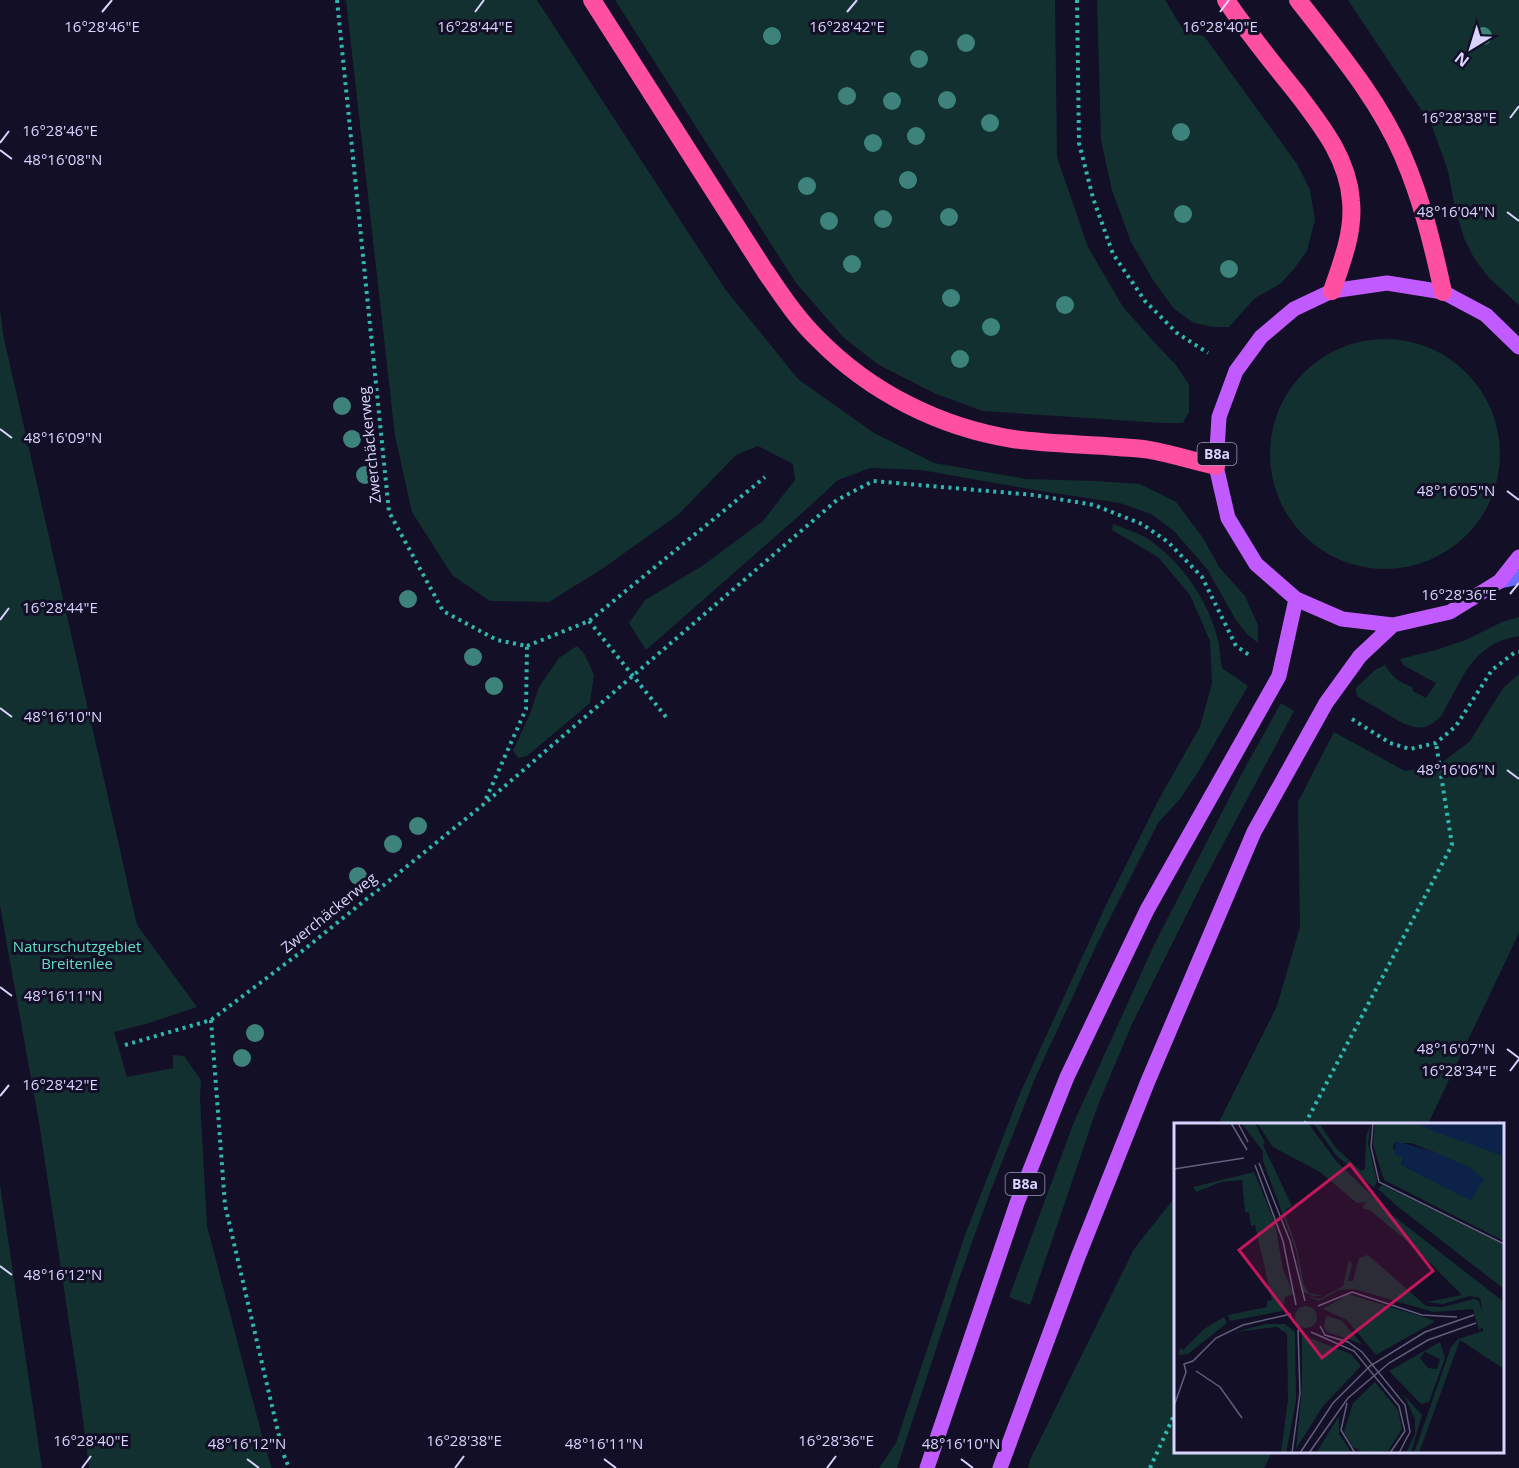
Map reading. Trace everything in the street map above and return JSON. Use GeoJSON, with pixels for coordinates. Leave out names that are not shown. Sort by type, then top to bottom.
{"type":"FeatureCollection","features":[{"type":"Feature","properties":{"kind":"highway"},"geometry":{"type":"LineString","coordinates":[[592,0],[765,271],[794,312],[839,360],[864,379],[894,398],[962,427],[1013,438],[1148,450],[1216,466]]}},
{"type":"Feature","properties":{"kind":"highway"},"geometry":{"type":"LineString","coordinates":[[1226,0],[1319,122],[1338,152],[1348,177],[1352,203],[1350,232],[1332,291]]}},
{"type":"Feature","properties":{"kind":"highway"},"geometry":{"type":"LineString","coordinates":[[1298,0],[1380,111],[1402,154],[1427,225],[1443,292]]}},
{"type":"Feature","properties":{"kind":"main road","name":"B8a"},"geometry":{"type":"LineString","coordinates":[[1519,347],[1486,315],[1443,292],[1387,283],[1332,291],[1294,309],[1261,337],[1236,371],[1219,417],[1216,466],[1228,518],[1256,564],[1296,598],[1342,618],[1393,625],[1450,612],[1500,581],[1519,557]]}},
{"type":"Feature","properties":{"kind":"main road","name":"B8a"},"geometry":{"type":"LineString","coordinates":[[927,1468],[1017,1203],[1067,1077],[1147,910],[1279,675],[1296,598]]}},
{"type":"Feature","properties":{"kind":"main road"},"geometry":{"type":"LineString","coordinates":[[1000,1468],[1078,1257],[1148,1081],[1254,832],[1326,703],[1360,656],[1393,625]]}},
{"type":"Feature","properties":{"kind":"street"},"geometry":{"type":"LineString","coordinates":[[1500,581],[1519,577]]}},
{"type":"Feature","properties":{"kind":"path","name":"Zwerchäckerweg"},"geometry":{"type":"LineString","coordinates":[[125,1045],[211,1020],[300,952],[484,804],[526,709],[527,646],[497,640],[443,611],[389,512],[337,0]]}},
{"type":"Feature","properties":{"kind":"path"},"geometry":{"type":"LineString","coordinates":[[1077,0],[1079,143],[1093,198],[1113,254],[1144,301],[1177,333],[1236,371]]}},
{"type":"Feature","properties":{"kind":"path"},"geometry":{"type":"LineString","coordinates":[[527,646],[589,621],[765,477]]}},
{"type":"Feature","properties":{"kind":"path"},"geometry":{"type":"LineString","coordinates":[[484,804],[837,500],[873,481],[1034,495],[1094,505],[1142,524],[1168,542],[1202,577],[1236,646],[1250,656]]}},
{"type":"Feature","properties":{"kind":"path"},"geometry":{"type":"LineString","coordinates":[[589,621],[666,717]]}},
{"type":"Feature","properties":{"kind":"path"},"geometry":{"type":"LineString","coordinates":[[1347,716],[1390,743],[1410,749],[1436,743],[1456,726],[1492,670],[1514,653],[1519,652]]}},
{"type":"Feature","properties":{"kind":"path"},"geometry":{"type":"LineString","coordinates":[[1306,1123],[1452,845],[1436,743]]}},
{"type":"Feature","properties":{"kind":"path"},"geometry":{"type":"LineString","coordinates":[[211,1020],[225,1205],[283,1453],[289,1468]]}},
{"type":"Feature","properties":{"kind":"path"},"geometry":{"type":"LineString","coordinates":[[1150,1468],[1174,1415]]}},
{"type":"Feature","properties":{"kind":"green space"},"geometry":{"type":"Polygon","coordinates":[[[346,0],[537,0],[725,289],[798,379],[874,433],[934,463],[1026,479],[1140,484],[1176,502],[1203,538],[1219,567],[1245,596],[1258,625],[1258,643],[1236,620],[1207,569],[1174,531],[1151,514],[1120,503],[921,470],[870,468],[838,480],[646,650],[629,623],[645,600],[702,566],[763,521],[795,480],[793,464],[758,446],[736,455],[679,514],[605,567],[549,602],[490,601],[452,575],[412,512],[395,436],[346,0]]]}},
{"type":"Feature","properties":{"kind":"green space"},"geometry":{"type":"Polygon","coordinates":[[[615,0],[1055,0],[1057,157],[1088,247],[1123,307],[1176,365],[1189,385],[1189,412],[1183,423],[983,411],[936,394],[879,365],[844,338],[796,283],[615,0]]]}},
{"type":"Feature","properties":{"kind":"green space"},"geometry":{"type":"Polygon","coordinates":[[[1097,0],[1165,0],[1184,31],[1204,36],[1297,164],[1310,190],[1315,220],[1307,251],[1280,284],[1255,298],[1229,327],[1213,327],[1194,323],[1174,309],[1153,280],[1131,242],[1112,190],[1101,140],[1097,0]]]}},
{"type":"Feature","properties":{"kind":"green space"},"geometry":{"type":"Polygon","coordinates":[[[1348,0],[1519,0],[1519,305],[1489,278],[1474,258],[1464,238],[1448,171],[1432,126],[1348,0]]]}},
{"type":"Feature","properties":{"kind":"green space","name":"Naturschutzgebiet Breitenlee"},"geometry":{"type":"Polygon","coordinates":[[[0,308],[3,334],[137,925],[197,1007],[114,1032],[127,1077],[173,1068],[173,1055],[184,1056],[201,1080],[207,1226],[272,1468],[89,1468],[39,1122],[0,906],[0,308]]]}},
{"type":"Feature","properties":{"kind":"green space"},"geometry":{"type":"Polygon","coordinates":[[[1374,339],[1396,339],[1439,352],[1458,365],[1474,381],[1487,400],[1495,421],[1500,454],[1498,476],[1487,508],[1474,527],[1458,543],[1439,556],[1418,564],[1396,569],[1374,569],[1331,556],[1312,543],[1296,527],[1283,508],[1275,487],[1270,465],[1270,443],[1283,400],[1296,381],[1312,365],[1331,352],[1352,344],[1374,339]]]}},
{"type":"Feature","properties":{"kind":"green space"},"geometry":{"type":"Polygon","coordinates":[[[1113,524],[1147,538],[1163,550],[1184,572],[1201,598],[1214,626],[1222,668],[1248,686],[1198,772],[1180,799],[1158,823],[1098,942],[1036,1076],[989,1195],[897,1468],[879,1468],[896,1443],[965,1235],[1021,1091],[1106,905],[1159,799],[1200,727],[1212,683],[1210,641],[1190,595],[1158,557],[1112,530],[1113,524]]]}},
{"type":"Feature","properties":{"kind":"green space"},"geometry":{"type":"Polygon","coordinates":[[[1519,617],[1519,636],[1490,646],[1479,655],[1463,676],[1441,716],[1427,726],[1407,725],[1358,697],[1356,688],[1375,670],[1385,665],[1397,679],[1426,698],[1436,683],[1403,665],[1400,659],[1468,639],[1502,622],[1519,617]]]}},
{"type":"Feature","properties":{"kind":"green space"},"geometry":{"type":"Polygon","coordinates":[[[577,646],[585,655],[594,675],[590,703],[527,756],[518,758],[513,751],[539,687],[559,658],[577,646]]]}},
{"type":"Feature","properties":{"kind":"green space"},"geometry":{"type":"Polygon","coordinates":[[[1519,674],[1519,933],[1428,1123],[1218,1123],[1277,1006],[1300,927],[1298,802],[1334,732],[1405,771],[1439,765],[1470,741],[1503,688],[1519,674]]]}},
{"type":"Feature","properties":{"kind":"green space"},"geometry":{"type":"Polygon","coordinates":[[[1281,703],[1294,711],[1201,886],[1132,1024],[1098,1105],[1030,1305],[1009,1297],[1074,1122],[1153,947],[1241,775],[1281,703]]]}},
{"type":"Feature","properties":{"kind":"green space"},"geometry":{"type":"Polygon","coordinates":[[[0,1185],[42,1468],[0,1468],[0,1185]]]}},
{"type":"Feature","properties":{"kind":"green space"},"geometry":{"type":"Polygon","coordinates":[[[1174,1198],[1174,1453],[1272,1453],[1264,1468],[1028,1468],[1134,1249],[1174,1198]]]}}]}
